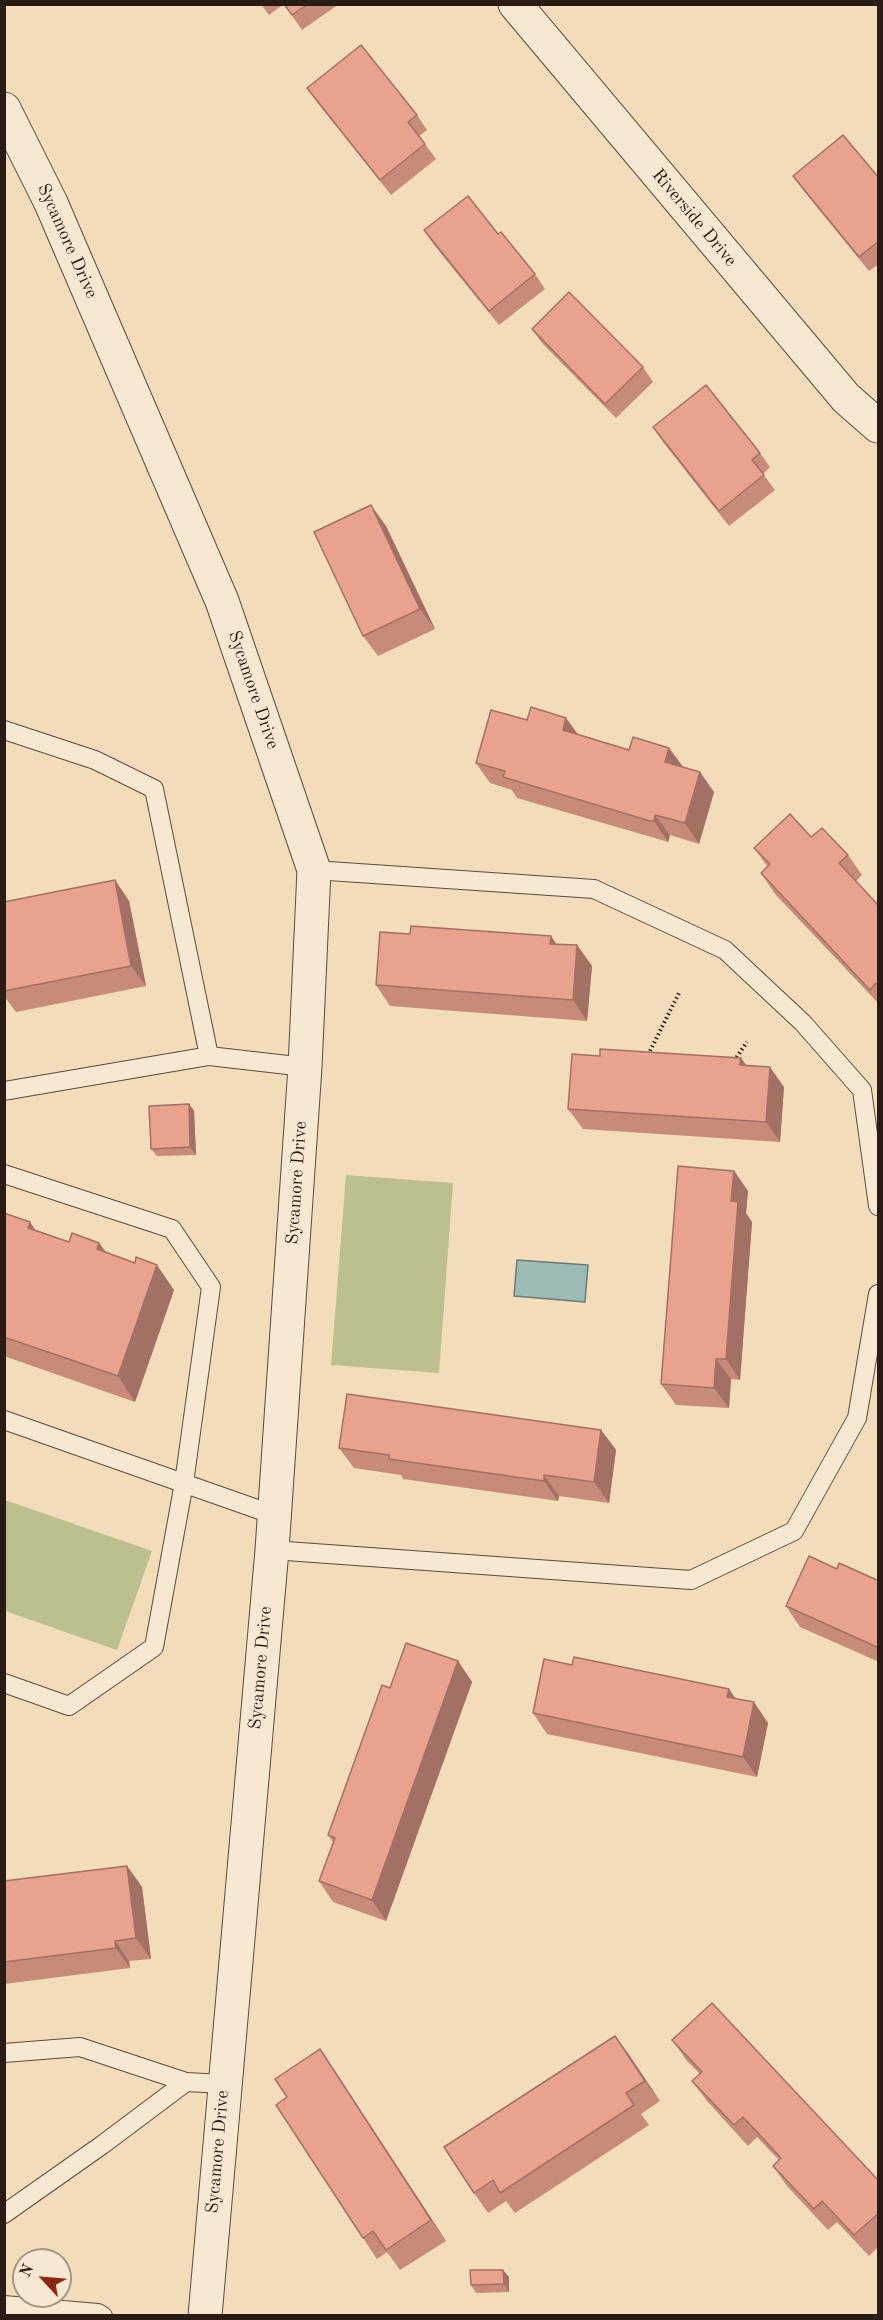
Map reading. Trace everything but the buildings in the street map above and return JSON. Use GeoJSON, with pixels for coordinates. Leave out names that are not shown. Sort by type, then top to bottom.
{"type":"FeatureCollection","features":[{"type":"Feature","properties":{"kind":"street","name":"Riverside Drive"},"geometry":{"type":"LineString","coordinates":[[515,4],[846,398],[879,426]]}},
{"type":"Feature","properties":{"kind":"street","name":"Sycamore Drive"},"geometry":{"type":"LineString","coordinates":[[4,109],[51,203],[222,601],[314,870],[305,1067],[272,1550],[205,2316]]}},
{"type":"Feature","properties":{"kind":"lane"},"geometry":{"type":"LineString","coordinates":[[4,730],[95,760],[154,789],[210,1056]]}},
{"type":"Feature","properties":{"kind":"lane"},"geometry":{"type":"LineString","coordinates":[[314,870],[594,889],[725,950],[803,1023],[862,1090],[879,1206]]}},
{"type":"Feature","properties":{"kind":"lane"},"geometry":{"type":"LineString","coordinates":[[4,1091],[210,1056],[305,1067]]}},
{"type":"Feature","properties":{"kind":"lane"},"geometry":{"type":"LineString","coordinates":[[4,1174],[172,1229],[211,1287],[184,1484],[154,1647],[69,1706],[4,1683]]}},
{"type":"Feature","properties":{"kind":"lane"},"geometry":{"type":"LineString","coordinates":[[272,1550],[691,1580],[794,1531],[857,1418],[879,1294]]}},
{"type":"Feature","properties":{"kind":"lane"},"geometry":{"type":"LineString","coordinates":[[4,1420],[274,1515]]}},
{"type":"Feature","properties":{"kind":"lane"},"geometry":{"type":"LineString","coordinates":[[4,2053],[80,2047],[186,2082],[224,2084]]}},
{"type":"Feature","properties":{"kind":"lane"},"geometry":{"type":"LineString","coordinates":[[4,2214],[186,2082]]}},
{"type":"Feature","properties":{"kind":"lane"},"geometry":{"type":"LineString","coordinates":[[4,2305],[98,2313],[103,2316]]}},
{"type":"Feature","properties":{"kind":"path"},"geometry":{"type":"LineString","coordinates":[[645,1061],[680,991]]}},
{"type":"Feature","properties":{"kind":"path"},"geometry":{"type":"LineString","coordinates":[[730,1068],[747,1042]]}},
{"type":"Feature","properties":{"kind":"green space"},"geometry":{"type":"Polygon","coordinates":[[[346,1175],[453,1183],[439,1373],[331,1365],[346,1175]]]}},
{"type":"Feature","properties":{"kind":"green space"},"geometry":{"type":"Polygon","coordinates":[[[5,1500],[152,1551],[117,1650],[5,1611],[5,1500]]]}},
{"type":"Feature","properties":{"kind":"water"},"geometry":{"type":"Polygon","coordinates":[[[517,1260],[588,1265],[585,1302],[514,1296],[517,1260]]]}}]}
